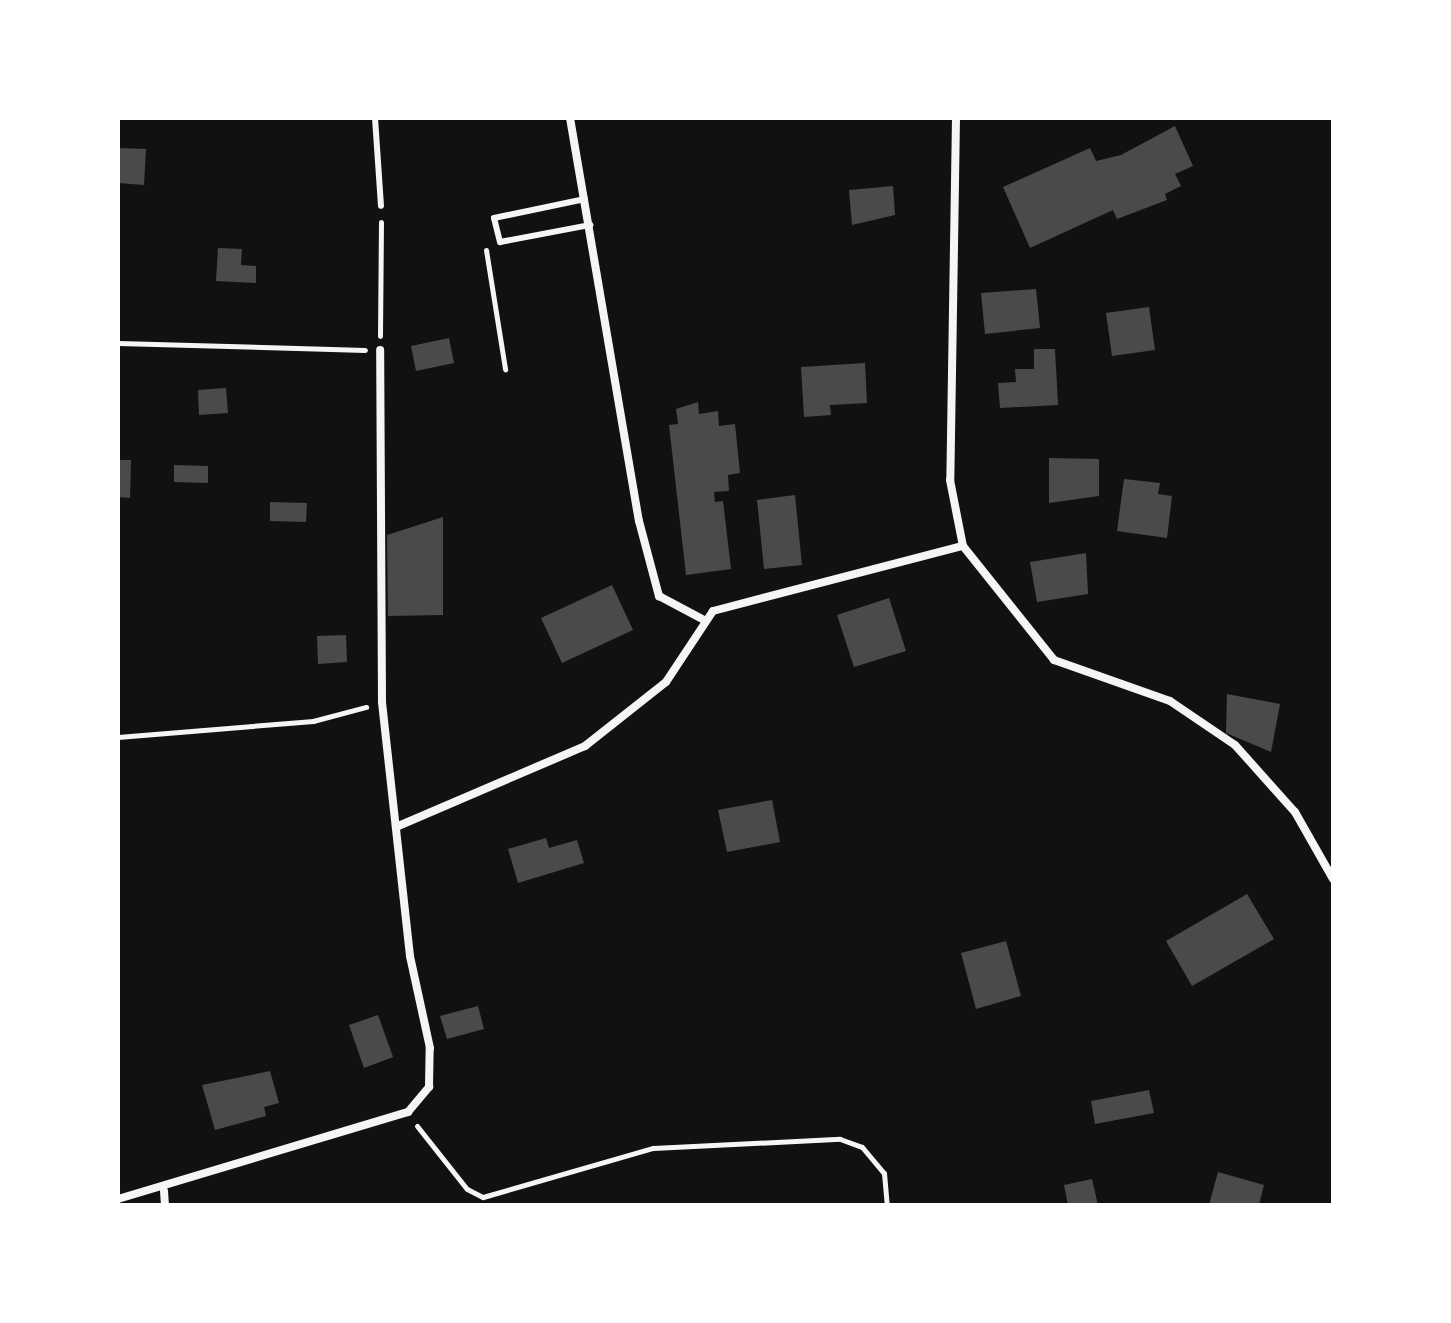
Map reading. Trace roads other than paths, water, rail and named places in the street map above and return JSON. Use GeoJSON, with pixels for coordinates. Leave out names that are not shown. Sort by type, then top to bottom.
{"type":"FeatureCollection","features":[{"type":"Feature","properties":{"kind":"street"},"geometry":{"type":"LineString","coordinates":[[570,118],[636,508],[659,596],[702,619]]}},
{"type":"Feature","properties":{"kind":"street"},"geometry":{"type":"LineString","coordinates":[[956,118],[949,436],[963,546],[1054,660],[1170,701],[1235,745],[1295,812],[1333,879]]}},
{"type":"Feature","properties":{"kind":"street"},"geometry":{"type":"LineString","coordinates":[[118,1199],[164,1191],[408,1112],[429,1087],[430,1048],[410,956],[382,702],[380,350]]}},
{"type":"Feature","properties":{"kind":"street"},"geometry":{"type":"LineString","coordinates":[[396,827],[585,746],[666,682],[702,619],[729,605],[963,546]]}},
{"type":"Feature","properties":{"kind":"street"},"geometry":{"type":"LineString","coordinates":[[164,1191],[165,1205]]}},
{"type":"Feature","properties":{"kind":"lane"},"geometry":{"type":"LineString","coordinates":[[375,118],[381,206]]}},
{"type":"Feature","properties":{"kind":"lane"},"geometry":{"type":"LineString","coordinates":[[585,199],[494,218],[500,242],[590,225]]}}]}
